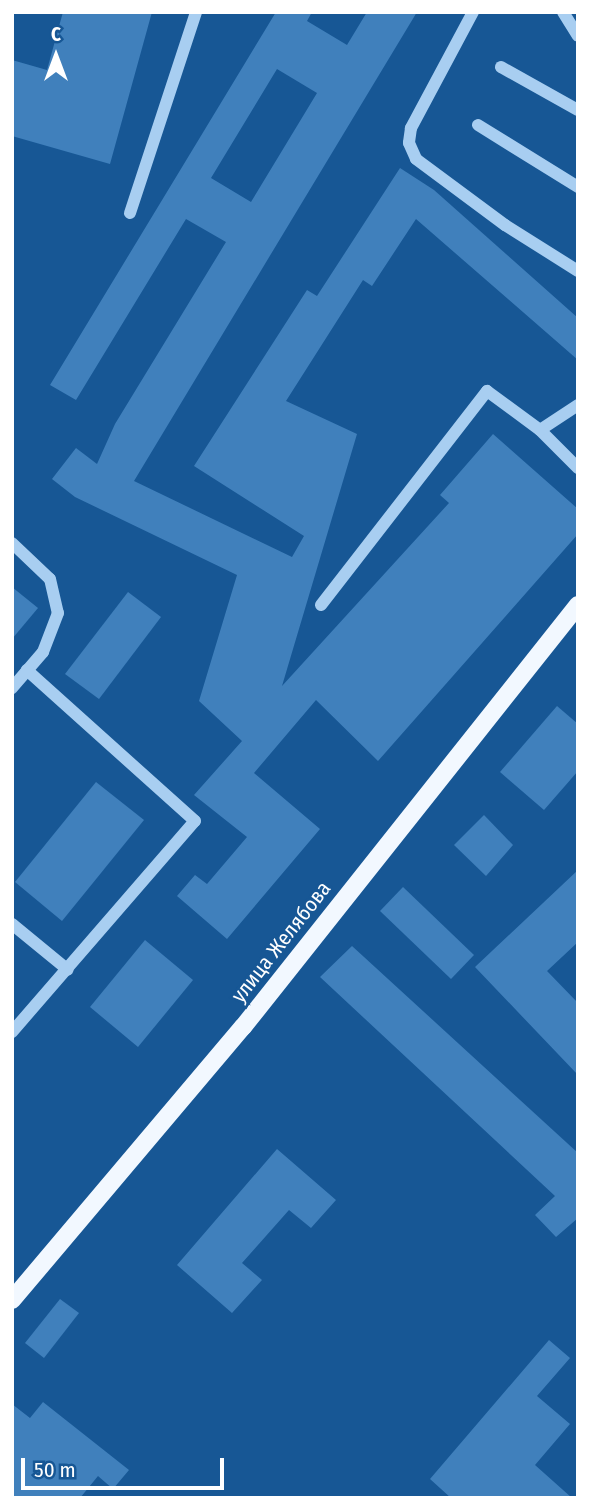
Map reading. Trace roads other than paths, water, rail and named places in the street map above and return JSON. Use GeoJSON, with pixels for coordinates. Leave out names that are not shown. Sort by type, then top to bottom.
{"type":"FeatureCollection","features":[{"type":"Feature","properties":{"kind":"main road","name":"улица Желябова"},"geometry":{"type":"LineString","coordinates":[[13,1297],[243,1027],[578,605]]}},
{"type":"Feature","properties":{"kind":"lane"},"geometry":{"type":"LineString","coordinates":[[130,213],[195,12]]}},
{"type":"Feature","properties":{"kind":"lane"},"geometry":{"type":"LineString","coordinates":[[473,12],[411,128],[409,144],[416,159],[505,225],[578,271]]}},
{"type":"Feature","properties":{"kind":"lane"},"geometry":{"type":"LineString","coordinates":[[563,12],[578,36]]}},
{"type":"Feature","properties":{"kind":"lane"},"geometry":{"type":"LineString","coordinates":[[500,67],[578,110]]}},
{"type":"Feature","properties":{"kind":"lane"},"geometry":{"type":"LineString","coordinates":[[478,125],[578,187]]}},
{"type":"Feature","properties":{"kind":"lane"},"geometry":{"type":"LineString","coordinates":[[321,605],[487,391],[540,430],[578,468]]}},
{"type":"Feature","properties":{"kind":"lane"},"geometry":{"type":"LineString","coordinates":[[540,430],[578,405]]}},
{"type":"Feature","properties":{"kind":"lane"},"geometry":{"type":"LineString","coordinates":[[12,543],[50,579],[58,613],[43,652],[12,688]]}},
{"type":"Feature","properties":{"kind":"lane"},"geometry":{"type":"LineString","coordinates":[[12,1032],[195,821],[27,670]]}},
{"type":"Feature","properties":{"kind":"lane"},"geometry":{"type":"LineString","coordinates":[[12,924],[68,970]]}}]}
